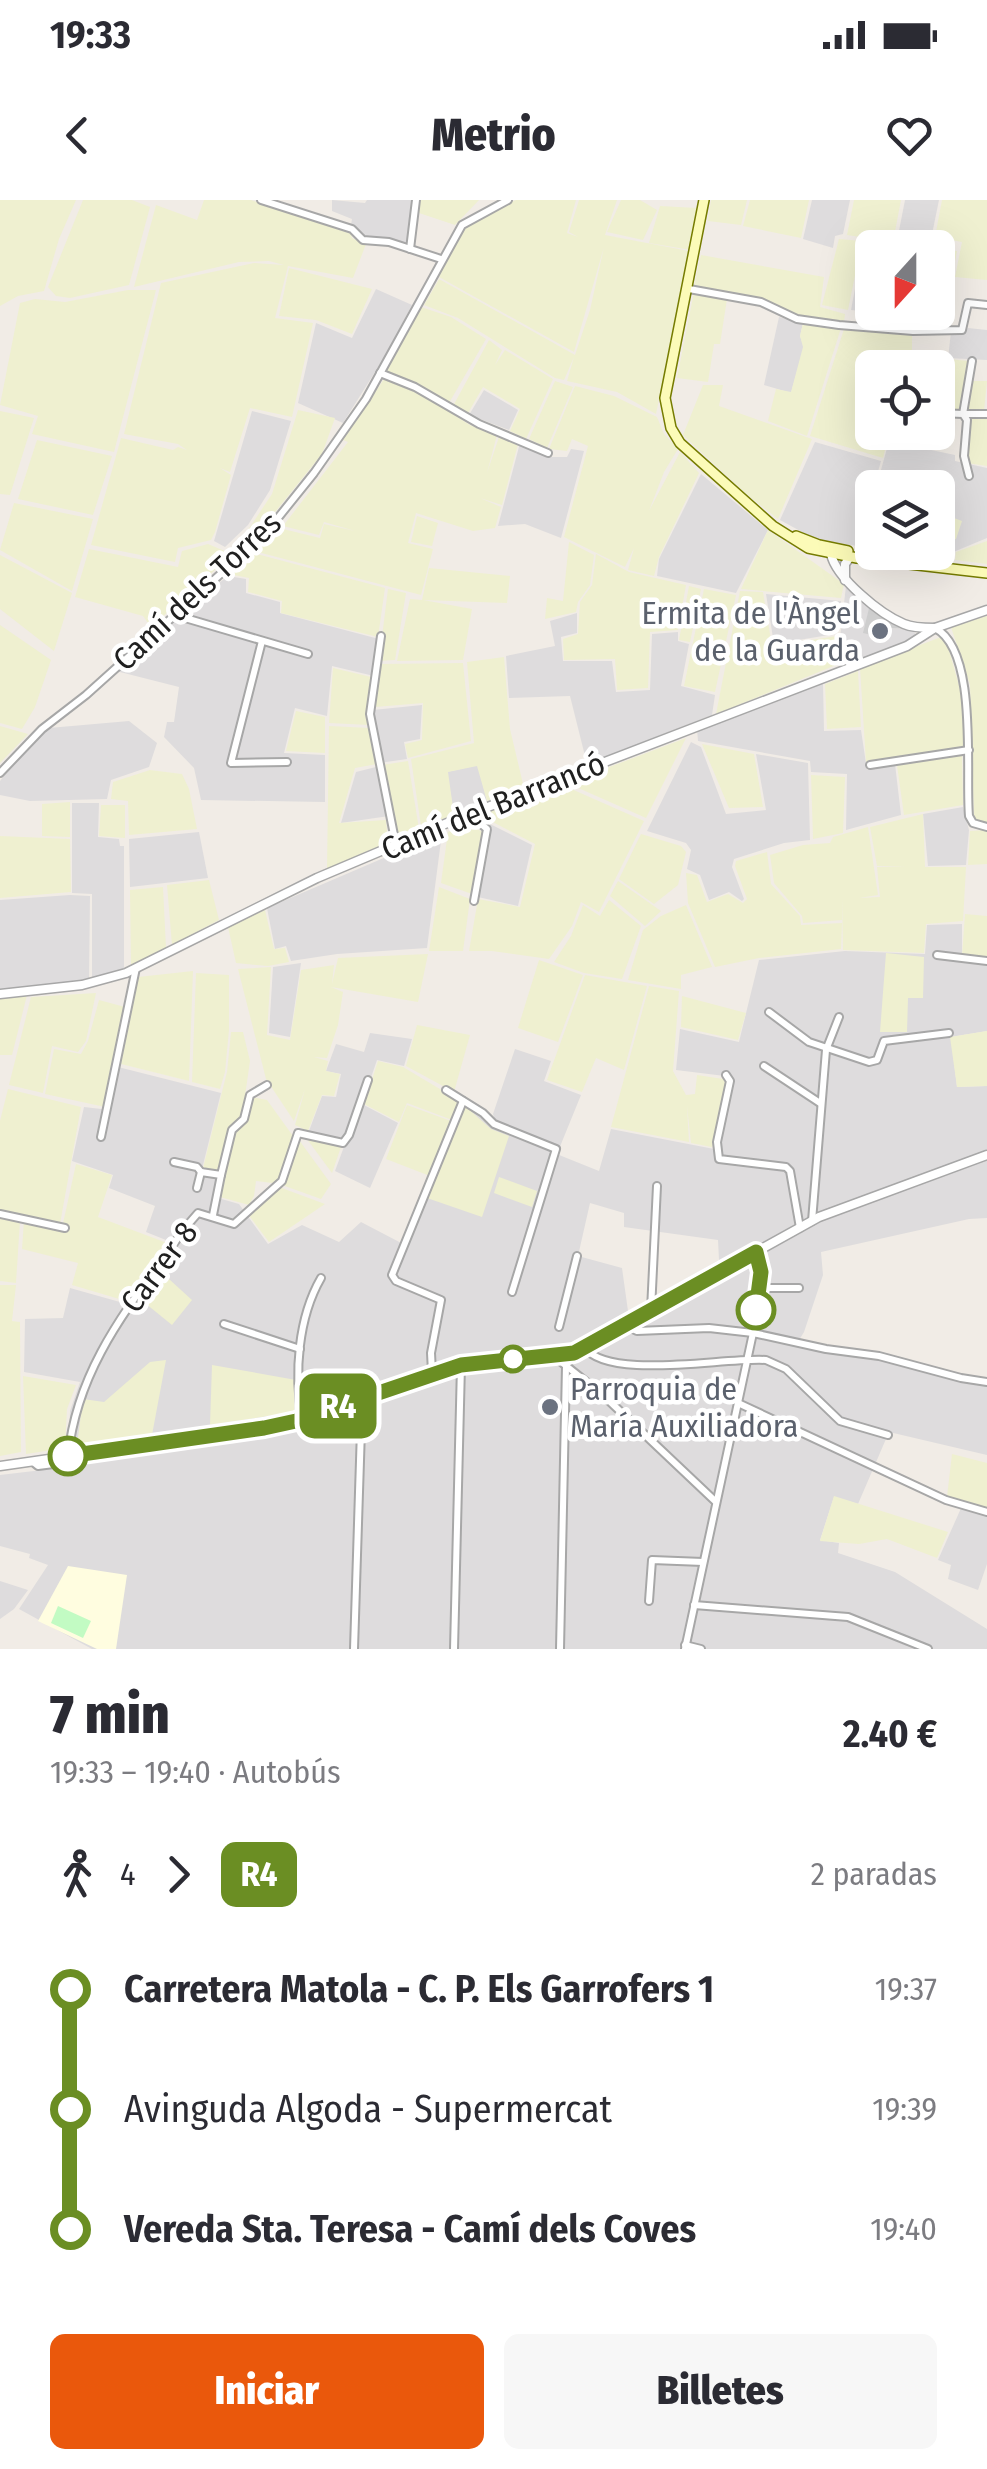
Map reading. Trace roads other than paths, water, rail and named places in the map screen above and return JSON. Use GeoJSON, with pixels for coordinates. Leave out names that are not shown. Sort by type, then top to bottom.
{"type":"FeatureCollection","features":[{"type":"Feature","properties":{"kind":"main road"},"geometry":{"type":"LineString","coordinates":[[704,200],[665,398],[670,428],[680,443],[791,539],[840,559],[987,571]]}},
{"type":"Feature","properties":{"kind":"main road"},"geometry":{"type":"LineString","coordinates":[[763,516],[800,541],[840,559],[855,556]]}},
{"type":"Feature","properties":{"kind":"main road"},"geometry":{"type":"LineString","coordinates":[[791,534],[855,552]]}},
{"type":"Feature","properties":{"kind":"main road"},"geometry":{"type":"LineString","coordinates":[[955,564],[987,571]]}},
{"type":"Feature","properties":{"kind":"street"},"geometry":{"type":"LineString","coordinates":[[262,200],[352,228],[363,240],[388,242],[441,259]]}},
{"type":"Feature","properties":{"kind":"street"},"geometry":{"type":"LineString","coordinates":[[410,249],[416,200]]}},
{"type":"Feature","properties":{"kind":"street","name":"Camí dels Torres"},"geometry":{"type":"LineString","coordinates":[[0,773],[42,730],[266,534],[314,473],[380,373],[462,225],[508,200]]}},
{"type":"Feature","properties":{"kind":"street"},"geometry":{"type":"LineString","coordinates":[[689,289],[761,302],[798,319],[913,331],[962,330],[968,302],[987,305]]}},
{"type":"Feature","properties":{"kind":"street"},"geometry":{"type":"LineString","coordinates":[[968,476],[964,456],[967,420],[963,414],[972,361]]}},
{"type":"Feature","properties":{"kind":"street"},"geometry":{"type":"LineString","coordinates":[[380,373],[415,387],[479,424],[548,452]]}},
{"type":"Feature","properties":{"kind":"street"},"geometry":{"type":"LineString","coordinates":[[955,414],[987,414]]}},
{"type":"Feature","properties":{"kind":"street"},"geometry":{"type":"LineString","coordinates":[[840,559],[846,580],[904,624],[935,628],[949,640],[962,677],[969,750],[969,816],[972,823],[987,827]]}},
{"type":"Feature","properties":{"kind":"street","name":"Camí del Barrancó"},"geometry":{"type":"LineString","coordinates":[[0,994],[104,981],[317,878],[469,814],[907,646],[935,628],[987,610]]}},
{"type":"Feature","properties":{"kind":"street"},"geometry":{"type":"LineString","coordinates":[[174,615],[308,654]]}},
{"type":"Feature","properties":{"kind":"street"},"geometry":{"type":"LineString","coordinates":[[380,636],[370,714],[396,845]]}},
{"type":"Feature","properties":{"kind":"street"},"geometry":{"type":"LineString","coordinates":[[262,641],[231,763],[287,762]]}},
{"type":"Feature","properties":{"kind":"street"},"geometry":{"type":"LineString","coordinates":[[870,765],[969,750]]}},
{"type":"Feature","properties":{"kind":"street"},"geometry":{"type":"LineString","coordinates":[[469,814],[487,829],[474,901]]}},
{"type":"Feature","properties":{"kind":"street"},"geometry":{"type":"LineString","coordinates":[[937,955],[987,961]]}},
{"type":"Feature","properties":{"kind":"street"},"geometry":{"type":"LineString","coordinates":[[102,1136],[136,968]]}},
{"type":"Feature","properties":{"kind":"street"},"geometry":{"type":"LineString","coordinates":[[769,1012],[809,1042],[873,1062],[884,1041],[950,1032]]}},
{"type":"Feature","properties":{"kind":"street"},"geometry":{"type":"LineString","coordinates":[[812,1222],[826,1050],[839,1017]]}},
{"type":"Feature","properties":{"kind":"street"},"geometry":{"type":"LineString","coordinates":[[764,1066],[820,1103]]}},
{"type":"Feature","properties":{"kind":"street"},"geometry":{"type":"LineString","coordinates":[[726,1075],[730,1082],[717,1142],[719,1159],[786,1167],[790,1171],[800,1228]]}},
{"type":"Feature","properties":{"kind":"street","name":"Carrer 8"},"geometry":{"type":"LineString","coordinates":[[68,1456],[72,1416],[99,1350],[198,1212],[234,1224],[282,1181],[298,1133],[343,1142],[368,1080]]}},
{"type":"Feature","properties":{"kind":"street"},"geometry":{"type":"LineString","coordinates":[[212,1215],[232,1130],[244,1119],[250,1095],[267,1085]]}},
{"type":"Feature","properties":{"kind":"street"},"geometry":{"type":"LineString","coordinates":[[446,1090],[494,1124],[556,1150],[512,1292]]}},
{"type":"Feature","properties":{"kind":"street"},"geometry":{"type":"LineString","coordinates":[[432,1372],[431,1353],[441,1300],[396,1281],[392,1275],[463,1101]]}},
{"type":"Feature","properties":{"kind":"street"},"geometry":{"type":"LineString","coordinates":[[0,1466],[230,1433],[302,1418],[461,1365],[574,1353],[812,1222],[987,1155]]}},
{"type":"Feature","properties":{"kind":"street"},"geometry":{"type":"LineString","coordinates":[[174,1162],[221,1175]]}},
{"type":"Feature","properties":{"kind":"street"},"geometry":{"type":"LineString","coordinates":[[197,1188],[201,1172]]}},
{"type":"Feature","properties":{"kind":"street"},"geometry":{"type":"LineString","coordinates":[[651,1310],[657,1186]]}},
{"type":"Feature","properties":{"kind":"street"},"geometry":{"type":"LineString","coordinates":[[0,1214],[64,1228]]}},
{"type":"Feature","properties":{"kind":"street"},"geometry":{"type":"LineString","coordinates":[[702,1649],[685,1647],[753,1333],[760,1288],[756,1252]]}},
{"type":"Feature","properties":{"kind":"street"},"geometry":{"type":"LineString","coordinates":[[559,1327],[577,1256]]}},
{"type":"Feature","properties":{"kind":"street"},"geometry":{"type":"LineString","coordinates":[[302,1418],[300,1348],[305,1313],[321,1278]]}},
{"type":"Feature","properties":{"kind":"street"},"geometry":{"type":"LineString","coordinates":[[760,1288],[799,1288]]}},
{"type":"Feature","properties":{"kind":"street"},"geometry":{"type":"LineString","coordinates":[[224,1324],[300,1348]]}},
{"type":"Feature","properties":{"kind":"street"},"geometry":{"type":"LineString","coordinates":[[624,1325],[637,1332],[709,1328],[753,1333],[879,1356],[987,1382]]}},
{"type":"Feature","properties":{"kind":"street"},"geometry":{"type":"LineString","coordinates":[[584,1347],[596,1358],[620,1366],[766,1360],[786,1368],[832,1416],[888,1434]]}},
{"type":"Feature","properties":{"kind":"street"},"geometry":{"type":"LineString","coordinates":[[560,1649],[566,1366],[574,1353]]}},
{"type":"Feature","properties":{"kind":"street"},"geometry":{"type":"LineString","coordinates":[[555,1357],[590,1389],[604,1396],[716,1502]]}},
{"type":"Feature","properties":{"kind":"street"},"geometry":{"type":"LineString","coordinates":[[454,1649],[461,1365]]}},
{"type":"Feature","properties":{"kind":"street"},"geometry":{"type":"LineString","coordinates":[[354,1649],[362,1398]]}},
{"type":"Feature","properties":{"kind":"street"},"geometry":{"type":"LineString","coordinates":[[738,1403],[946,1500],[987,1512]]}},
{"type":"Feature","properties":{"kind":"street"},"geometry":{"type":"LineString","coordinates":[[32,1461],[38,1466],[85,1460]]}},
{"type":"Feature","properties":{"kind":"street"},"geometry":{"type":"LineString","coordinates":[[649,1601],[652,1560],[703,1562]]}},
{"type":"Feature","properties":{"kind":"street"},"geometry":{"type":"LineString","coordinates":[[694,1606],[848,1617],[928,1649]]}},
{"type":"Feature","properties":{"kind":"place","name":"Ermita de l'Àngel de la Guarda"},"geometry":{"type":"Point","coordinates":[880,631]}},
{"type":"Feature","properties":{"kind":"place","name":"Parroquia de María Auxiliadora"},"geometry":{"type":"Point","coordinates":[550,1407]}}]}
